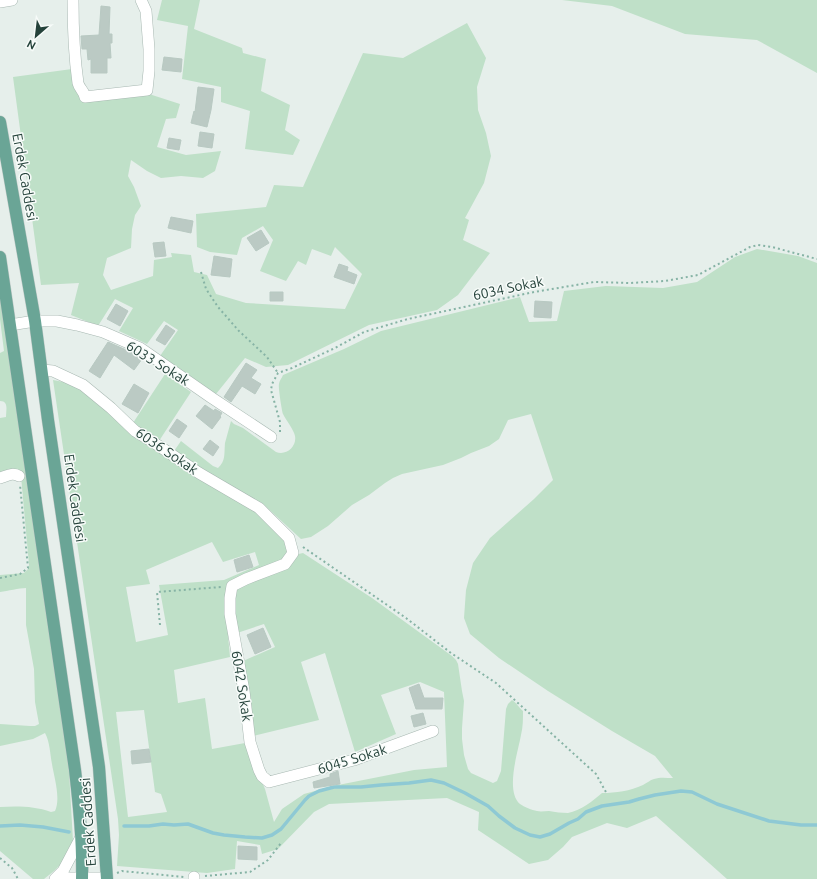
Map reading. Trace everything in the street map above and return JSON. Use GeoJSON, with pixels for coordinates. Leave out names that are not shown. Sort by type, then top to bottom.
{"type":"FeatureCollection","features":[{"type":"Feature","properties":{"kind":"main road","name":"Erdek Caddesi"},"geometry":{"type":"LineString","coordinates":[[0,122],[35,321],[99,767],[107,879]]}},
{"type":"Feature","properties":{"kind":"main road","name":"Erdek Caddesi"},"geometry":{"type":"LineString","coordinates":[[0,257],[75,770],[83,858],[82,878]]}},
{"type":"Feature","properties":{"kind":"lane"},"geometry":{"type":"LineString","coordinates":[[0,2],[12,0]]}},
{"type":"Feature","properties":{"kind":"lane"},"geometry":{"type":"LineString","coordinates":[[73,0],[74,41],[79,86],[85,93],[85,96],[147,90],[149,49],[146,12],[141,0]]}},
{"type":"Feature","properties":{"kind":"lane","name":"6033 Sokak"},"geometry":{"type":"LineString","coordinates":[[10,324],[35,321],[57,321],[103,332],[140,348],[205,394],[271,437]]}},
{"type":"Feature","properties":{"kind":"lane","name":"6036 Sokak"},"geometry":{"type":"LineString","coordinates":[[42,370],[54,371],[83,385],[111,408],[135,431],[199,473],[259,508],[289,538]]}},
{"type":"Feature","properties":{"kind":"lane"},"geometry":{"type":"LineString","coordinates":[[0,478],[11,474],[19,476]]}},
{"type":"Feature","properties":{"kind":"lane"},"geometry":{"type":"LineString","coordinates":[[232,586],[285,564],[293,553],[289,538]]}},
{"type":"Feature","properties":{"kind":"lane","name":"6042 Sokak"},"geometry":{"type":"LineString","coordinates":[[232,586],[230,614],[244,692],[250,742],[259,770],[262,776],[269,782]]}},
{"type":"Feature","properties":{"kind":"lane","name":"6045 Sokak"},"geometry":{"type":"LineString","coordinates":[[269,782],[354,760],[433,731]]}},
{"type":"Feature","properties":{"kind":"lane"},"geometry":{"type":"LineString","coordinates":[[56,878],[63,871],[81,837]]}},
{"type":"Feature","properties":{"kind":"lane"},"geometry":{"type":"LineString","coordinates":[[56,878],[107,879]]}},
{"type":"Feature","properties":{"kind":"path","name":"6034 Sokak"},"geometry":{"type":"LineString","coordinates":[[278,373],[335,348],[364,332],[408,319],[534,292],[594,282],[665,282],[698,275],[750,247],[758,245],[772,247],[817,259]]}},
{"type":"Feature","properties":{"kind":"path"},"geometry":{"type":"LineString","coordinates":[[201,272],[206,289],[218,307],[267,357],[278,373],[272,384],[271,390],[280,422],[280,432],[276,437],[271,437]]}},
{"type":"Feature","properties":{"kind":"path"},"geometry":{"type":"LineString","coordinates":[[0,578],[20,574],[28,568],[19,476]]}},
{"type":"Feature","properties":{"kind":"path"},"geometry":{"type":"LineString","coordinates":[[289,538],[406,618],[451,653],[496,683],[596,774],[607,794]]}},
{"type":"Feature","properties":{"kind":"path"},"geometry":{"type":"LineString","coordinates":[[160,625],[157,592],[232,586]]}},
{"type":"Feature","properties":{"kind":"path"},"geometry":{"type":"LineString","coordinates":[[0,858],[12,868],[18,879]]}},
{"type":"Feature","properties":{"kind":"green space"},"geometry":{"type":"Polygon","coordinates":[[[162,0],[200,0],[194,29],[242,48],[243,53],[266,59],[261,91],[290,105],[285,130],[300,140],[293,155],[245,149],[250,111],[221,102],[221,87],[182,79],[188,26],[157,20],[162,0]]]}},
{"type":"Feature","properties":{"kind":"green space"},"geometry":{"type":"Polygon","coordinates":[[[562,0],[817,0],[817,73],[757,40],[685,34],[612,6],[562,0]]]}},
{"type":"Feature","properties":{"kind":"green space"},"geometry":{"type":"Polygon","coordinates":[[[467,23],[486,58],[477,87],[478,110],[486,133],[491,156],[484,183],[465,218],[469,220],[463,240],[490,253],[458,295],[437,310],[369,325],[288,365],[266,367],[245,358],[216,394],[160,356],[178,330],[164,321],[147,344],[119,331],[133,308],[115,299],[98,326],[71,315],[79,283],[41,285],[13,77],[72,69],[84,99],[149,94],[180,104],[176,118],[166,119],[157,147],[186,155],[221,151],[215,171],[203,178],[181,176],[161,178],[147,171],[131,160],[128,176],[141,206],[135,215],[132,229],[131,248],[107,258],[103,275],[111,290],[153,276],[154,260],[172,257],[171,253],[191,255],[194,272],[207,275],[216,294],[246,303],[345,309],[362,274],[335,247],[331,256],[312,249],[306,265],[298,261],[286,281],[260,271],[273,240],[263,226],[242,238],[237,255],[210,252],[197,247],[196,214],[266,207],[274,185],[303,187],[363,53],[403,58],[467,23]]]}},
{"type":"Feature","properties":{"kind":"green space"},"geometry":{"type":"Polygon","coordinates":[[[757,249],[798,256],[817,263],[817,879],[727,879],[656,816],[627,828],[607,823],[572,837],[548,860],[529,864],[478,830],[479,812],[447,798],[329,804],[314,812],[278,849],[262,854],[260,845],[237,841],[235,869],[207,873],[117,866],[119,835],[118,819],[53,380],[69,383],[87,392],[255,510],[282,536],[288,549],[285,557],[303,553],[372,598],[452,656],[458,664],[464,701],[462,739],[468,769],[471,773],[493,783],[497,781],[501,771],[506,709],[512,700],[514,701],[523,711],[522,729],[515,761],[513,781],[513,790],[516,798],[520,804],[533,810],[568,813],[582,808],[602,793],[628,790],[643,785],[656,778],[673,778],[655,756],[548,691],[499,658],[470,634],[464,618],[466,590],[473,563],[490,538],[553,480],[531,414],[508,420],[499,439],[489,446],[443,465],[402,474],[393,478],[352,505],[328,526],[311,537],[301,539],[262,503],[246,496],[174,451],[181,441],[213,466],[218,468],[223,460],[225,443],[231,421],[276,452],[287,452],[293,447],[295,436],[282,412],[279,382],[283,375],[344,349],[381,331],[520,297],[529,322],[557,321],[564,291],[606,286],[663,288],[697,282],[735,257],[757,249]],[[212,542],[146,570],[150,584],[126,587],[136,642],[168,635],[159,585],[224,580],[259,565],[255,552],[223,562],[212,542]],[[264,624],[228,636],[230,657],[174,670],[178,703],[205,698],[212,749],[245,743],[265,789],[274,822],[282,809],[304,794],[333,786],[414,770],[447,767],[444,692],[420,682],[381,695],[396,734],[355,752],[325,653],[301,662],[319,720],[253,736],[243,661],[275,647],[264,624]],[[144,710],[116,712],[128,817],[167,812],[161,794],[155,792],[144,710]]]}},
{"type":"Feature","properties":{"kind":"green space"},"geometry":{"type":"Polygon","coordinates":[[[0,275],[69,771],[73,841],[61,864],[44,879],[33,879],[0,851],[0,807],[26,807],[51,812],[55,811],[57,800],[50,748],[45,733],[33,739],[0,746],[0,724],[35,726],[39,724],[35,702],[34,669],[26,625],[26,588],[0,592],[0,575],[24,573],[28,569],[29,565],[21,476],[0,475],[0,418],[6,417],[6,404],[3,401],[0,401],[0,353],[4,351],[0,319],[0,275]]]}},
{"type":"Feature","properties":{"kind":"green space"},"geometry":{"type":"Polygon","coordinates":[[[165,374],[191,392],[159,441],[133,423],[165,374]]]}},
{"type":"Feature","properties":{"kind":"building"},"geometry":{"type":"Polygon","coordinates":[[[101,6],[110,7],[109,34],[112,34],[112,43],[110,43],[111,58],[107,58],[107,73],[91,73],[91,59],[88,60],[87,49],[82,49],[81,36],[99,35],[101,6]]]}},
{"type":"Feature","properties":{"kind":"building"},"geometry":{"type":"Polygon","coordinates":[[[164,57],[182,59],[181,72],[162,70],[164,57]]]}},
{"type":"Feature","properties":{"kind":"building"},"geometry":{"type":"Polygon","coordinates":[[[198,87],[214,89],[207,127],[191,123],[194,111],[195,112],[198,87]]]}},
{"type":"Feature","properties":{"kind":"building"},"geometry":{"type":"Polygon","coordinates":[[[200,132],[214,134],[212,148],[198,146],[200,132]]]}},
{"type":"Feature","properties":{"kind":"building"},"geometry":{"type":"Polygon","coordinates":[[[169,138],[181,140],[179,150],[167,148],[169,138]]]}},
{"type":"Feature","properties":{"kind":"building"},"geometry":{"type":"Polygon","coordinates":[[[171,217],[193,221],[191,233],[168,228],[171,217]]]}},
{"type":"Feature","properties":{"kind":"building"},"geometry":{"type":"Polygon","coordinates":[[[261,230],[269,243],[256,251],[247,238],[261,230]]]}},
{"type":"Feature","properties":{"kind":"building"},"geometry":{"type":"Polygon","coordinates":[[[164,242],[166,256],[155,257],[153,243],[164,242]]]}},
{"type":"Feature","properties":{"kind":"building"},"geometry":{"type":"Polygon","coordinates":[[[214,256],[232,259],[230,277],[211,275],[214,256]]]}},
{"type":"Feature","properties":{"kind":"building"},"geometry":{"type":"Polygon","coordinates":[[[339,264],[348,267],[347,271],[357,275],[354,284],[334,277],[339,264]]]}},
{"type":"Feature","properties":{"kind":"building"},"geometry":{"type":"Polygon","coordinates":[[[270,292],[283,292],[283,301],[270,301],[270,292]]]}},
{"type":"Feature","properties":{"kind":"building"},"geometry":{"type":"Polygon","coordinates":[[[535,301],[552,302],[551,318],[534,317],[535,301]]]}},
{"type":"Feature","properties":{"kind":"building"},"geometry":{"type":"Polygon","coordinates":[[[116,304],[128,311],[120,326],[107,319],[116,304]]]}},
{"type":"Feature","properties":{"kind":"building"},"geometry":{"type":"Polygon","coordinates":[[[166,325],[175,331],[165,345],[156,340],[166,325]]]}},
{"type":"Feature","properties":{"kind":"building"},"geometry":{"type":"Polygon","coordinates":[[[108,342],[133,353],[142,359],[134,370],[114,355],[100,378],[89,371],[108,342]]]}},
{"type":"Feature","properties":{"kind":"building"},"geometry":{"type":"Polygon","coordinates":[[[246,363],[257,370],[251,378],[261,384],[255,394],[242,386],[231,402],[224,397],[246,363]]]}},
{"type":"Feature","properties":{"kind":"building"},"geometry":{"type":"Polygon","coordinates":[[[134,384],[149,393],[138,413],[122,404],[134,384]]]}},
{"type":"Feature","properties":{"kind":"building"},"geometry":{"type":"Polygon","coordinates":[[[205,405],[214,411],[215,409],[222,413],[220,416],[221,417],[212,429],[196,416],[205,405]]]}},
{"type":"Feature","properties":{"kind":"building"},"geometry":{"type":"Polygon","coordinates":[[[177,419],[187,426],[179,438],[169,431],[177,419]]]}},
{"type":"Feature","properties":{"kind":"building"},"geometry":{"type":"Polygon","coordinates":[[[210,440],[219,447],[213,456],[203,449],[210,440]]]}},
{"type":"Feature","properties":{"kind":"building"},"geometry":{"type":"Polygon","coordinates":[[[249,555],[253,567],[237,572],[234,560],[249,555]]]}},
{"type":"Feature","properties":{"kind":"building"},"geometry":{"type":"Polygon","coordinates":[[[263,628],[271,647],[255,654],[247,635],[263,628]]]}},
{"type":"Feature","properties":{"kind":"building"},"geometry":{"type":"Polygon","coordinates":[[[419,684],[424,698],[443,698],[442,709],[416,709],[409,688],[419,684]]]}},
{"type":"Feature","properties":{"kind":"building"},"geometry":{"type":"Polygon","coordinates":[[[423,713],[426,724],[414,727],[411,716],[423,713]]]}},
{"type":"Feature","properties":{"kind":"building"},"geometry":{"type":"Polygon","coordinates":[[[149,749],[151,762],[132,764],[131,751],[149,749]]]}},
{"type":"Feature","properties":{"kind":"building"},"geometry":{"type":"Polygon","coordinates":[[[338,771],[340,784],[314,788],[313,782],[330,777],[330,774],[338,771]]]}},
{"type":"Feature","properties":{"kind":"building"},"geometry":{"type":"Polygon","coordinates":[[[238,846],[257,847],[257,860],[238,859],[238,846]]]}},
{"type":"Feature","properties":{"kind":"waterway"},"geometry":{"type":"LineString","coordinates":[[124,826],[188,824],[213,833],[262,838],[272,835],[281,829],[305,800],[309,796],[319,791],[334,787],[361,787],[431,780],[444,783],[465,793],[488,806],[515,828],[530,835],[540,837],[550,834],[578,819],[586,812],[602,806],[681,791],[692,792],[717,804],[769,821],[801,825],[817,825]]}},
{"type":"Feature","properties":{"kind":"waterway"},"geometry":{"type":"LineString","coordinates":[[0,826],[20,825],[43,827],[69,832]]}}]}
